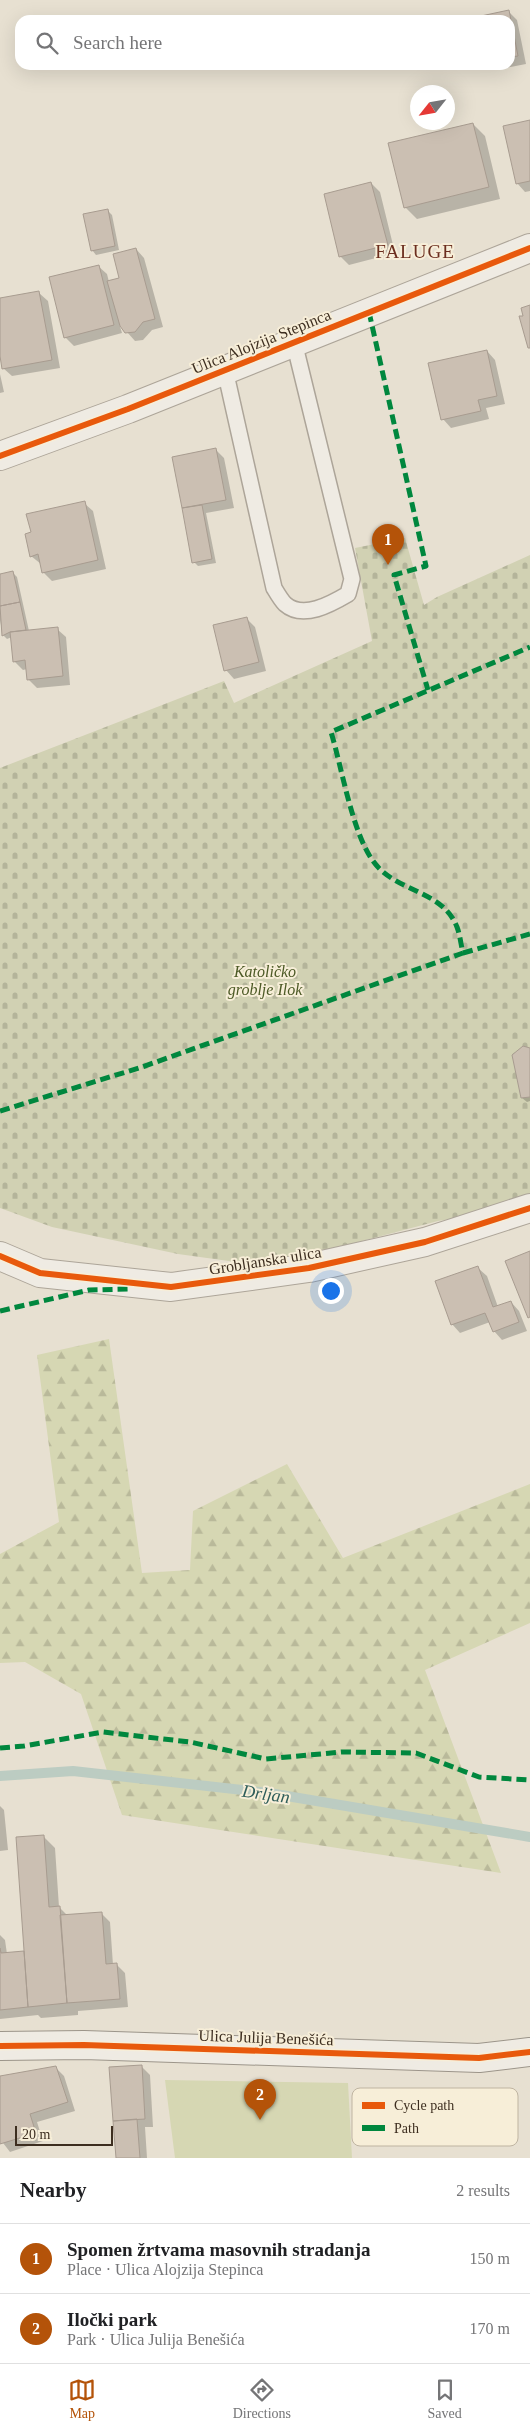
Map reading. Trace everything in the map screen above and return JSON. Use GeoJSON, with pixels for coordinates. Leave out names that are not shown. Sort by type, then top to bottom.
{"type":"FeatureCollection","features":[{"type":"Feature","properties":{"kind":"street","name":"Ulica Alojzija Stepinca"},"geometry":{"type":"LineString","coordinates":[[0,456],[225,370],[530,248]]}},
{"type":"Feature","properties":{"kind":"street","name":"Grobljanska ulica"},"geometry":{"type":"LineString","coordinates":[[0,1256],[40,1273],[171,1287],[319,1266],[426,1242],[530,1208]]}},
{"type":"Feature","properties":{"kind":"street","name":"Ulica Julija Benešića"},"geometry":{"type":"LineString","coordinates":[[0,2046],[84,2045],[479,2058],[530,2052]]}},
{"type":"Feature","properties":{"kind":"lane"},"geometry":{"type":"LineString","coordinates":[[225,370],[274,588],[285,604],[298,611],[313,610],[332,604],[348,594],[352,579],[294,342]]}},
{"type":"Feature","properties":{"kind":"green space","name":"Katoličko groblje Ilok"},"geometry":{"type":"Polygon","coordinates":[[[405,538],[424,605],[437,597],[530,555],[530,1193],[480,1214],[438,1221],[309,1255],[236,1262],[178,1254],[52,1227],[0,1208],[0,768],[224,681],[234,703],[372,641],[355,548],[405,538]]]}},
{"type":"Feature","properties":{"kind":"green space"},"geometry":{"type":"Polygon","coordinates":[[[109,1339],[142,1573],[190,1570],[193,1511],[287,1464],[343,1558],[530,1484],[530,1623],[425,1670],[501,1873],[122,1815],[81,1694],[25,1662],[0,1663],[0,1554],[59,1522],[37,1355],[109,1339]]]}},
{"type":"Feature","properties":{"kind":"green space"},"geometry":{"type":"Polygon","coordinates":[[[165,2080],[348,2083],[352,2158],[175,2158],[165,2080]]]}},
{"type":"Feature","properties":{"kind":"building"},"geometry":{"type":"Polygon","coordinates":[[[509,10],[510,15],[486,15],[509,10]]]}},
{"type":"Feature","properties":{"kind":"building"},"geometry":{"type":"Polygon","coordinates":[[[515,41],[518,56],[515,56],[515,41]]]}},
{"type":"Feature","properties":{"kind":"building"},"geometry":{"type":"Polygon","coordinates":[[[530,120],[530,181],[516,184],[503,126],[530,120]]]}},
{"type":"Feature","properties":{"kind":"building"},"geometry":{"type":"Polygon","coordinates":[[[473,123],[489,187],[404,208],[388,143],[443,130],[455,130],[455,127],[473,123]]]}},
{"type":"Feature","properties":{"kind":"building"},"geometry":{"type":"Polygon","coordinates":[[[371,182],[388,245],[339,257],[324,194],[371,182]]]}},
{"type":"Feature","properties":{"kind":"building"},"geometry":{"type":"Polygon","coordinates":[[[108,209],[115,246],[91,251],[83,214],[108,209]]]}},
{"type":"Feature","properties":{"kind":"building"},"geometry":{"type":"Polygon","coordinates":[[[136,248],[155,319],[143,322],[135,332],[125,333],[120,326],[107,281],[119,278],[113,254],[136,248]]]}},
{"type":"Feature","properties":{"kind":"building"},"geometry":{"type":"Polygon","coordinates":[[[99,265],[114,325],[64,338],[49,277],[99,265]]]}},
{"type":"Feature","properties":{"kind":"building"},"geometry":{"type":"Polygon","coordinates":[[[39,291],[52,360],[2,369],[0,356],[0,298],[39,291]]]}},
{"type":"Feature","properties":{"kind":"building"},"geometry":{"type":"Polygon","coordinates":[[[530,305],[530,348],[528,348],[519,316],[523,316],[521,308],[530,305]]]}},
{"type":"Feature","properties":{"kind":"building"},"geometry":{"type":"Polygon","coordinates":[[[487,350],[497,396],[478,400],[481,411],[441,420],[428,363],[487,350]]]}},
{"type":"Feature","properties":{"kind":"building"},"geometry":{"type":"Polygon","coordinates":[[[216,448],[226,500],[182,508],[172,457],[216,448]]]}},
{"type":"Feature","properties":{"kind":"building"},"geometry":{"type":"Polygon","coordinates":[[[85,501],[98,560],[42,573],[38,554],[30,557],[25,534],[31,532],[26,514],[85,501]]]}},
{"type":"Feature","properties":{"kind":"building"},"geometry":{"type":"Polygon","coordinates":[[[202,505],[212,559],[192,563],[182,508],[202,505]]]}},
{"type":"Feature","properties":{"kind":"building"},"geometry":{"type":"Polygon","coordinates":[[[13,571],[20,602],[0,606],[0,574],[13,571]]]}},
{"type":"Feature","properties":{"kind":"building"},"geometry":{"type":"Polygon","coordinates":[[[20,602],[26,630],[10,632],[2,636],[0,606],[20,602]]]}},
{"type":"Feature","properties":{"kind":"building"},"geometry":{"type":"Polygon","coordinates":[[[247,617],[259,662],[224,671],[213,625],[247,617]]]}},
{"type":"Feature","properties":{"kind":"building"},"geometry":{"type":"Polygon","coordinates":[[[58,627],[63,676],[27,680],[25,660],[13,662],[10,632],[58,627]]]}},
{"type":"Feature","properties":{"kind":"building"},"geometry":{"type":"Polygon","coordinates":[[[523,1046],[530,1048],[530,1097],[521,1098],[512,1055],[523,1046]]]}},
{"type":"Feature","properties":{"kind":"building"},"geometry":{"type":"Polygon","coordinates":[[[530,1251],[530,1317],[528,1318],[505,1261],[530,1251]]]}},
{"type":"Feature","properties":{"kind":"building"},"geometry":{"type":"Polygon","coordinates":[[[478,1266],[493,1307],[511,1301],[519,1322],[493,1332],[485,1313],[451,1325],[435,1281],[478,1266]]]}},
{"type":"Feature","properties":{"kind":"building"},"geometry":{"type":"Polygon","coordinates":[[[44,1835],[49,1907],[60,1906],[67,2003],[28,2007],[16,1837],[44,1835]]]}},
{"type":"Feature","properties":{"kind":"building"},"geometry":{"type":"Polygon","coordinates":[[[102,1912],[106,1964],[117,1963],[120,1999],[67,2003],[60,1915],[102,1912]]]}},
{"type":"Feature","properties":{"kind":"building"},"geometry":{"type":"Polygon","coordinates":[[[0,1948],[1,1953],[24,1951],[28,2007],[0,2010],[0,1948]]]}},
{"type":"Feature","properties":{"kind":"building"},"geometry":{"type":"Polygon","coordinates":[[[142,2065],[145,2119],[113,2121],[109,2067],[142,2065]]]}},
{"type":"Feature","properties":{"kind":"building"},"geometry":{"type":"Polygon","coordinates":[[[56,2066],[68,2102],[30,2114],[36,2133],[0,2144],[0,2076],[56,2066]]]}},
{"type":"Feature","properties":{"kind":"building"},"geometry":{"type":"Polygon","coordinates":[[[137,2119],[140,2158],[116,2158],[113,2121],[137,2119]]]}},
{"type":"Feature","properties":{"kind":"waterway","name":"Drljan"},"geometry":{"type":"LineString","coordinates":[[0,1776],[73,1771],[269,1793],[530,1837]]}},
{"type":"Feature","properties":{"kind":"marked path"},"geometry":{"type":"LineString","coordinates":[[369,312],[426,566],[394,575],[428,690]]}},
{"type":"Feature","properties":{"kind":"marked path"},"geometry":{"type":"LineString","coordinates":[[0,1111],[142,1067],[463,953],[457,927],[441,905],[394,879],[373,861],[359,834],[353,817],[331,732],[530,647]]}},
{"type":"Feature","properties":{"kind":"marked path"},"geometry":{"type":"LineString","coordinates":[[463,953],[530,934]]}},
{"type":"Feature","properties":{"kind":"marked path"},"geometry":{"type":"LineString","coordinates":[[0,1311],[89,1290],[130,1289]]}},
{"type":"Feature","properties":{"kind":"marked path"},"geometry":{"type":"LineString","coordinates":[[0,1748],[24,1746],[103,1732],[190,1742],[266,1759],[342,1752],[416,1753],[479,1777],[530,1780]]}},
{"type":"Feature","properties":{"kind":"cycle path"},"geometry":{"type":"LineString","coordinates":[[0,456],[128,409],[530,248]]}},
{"type":"Feature","properties":{"kind":"cycle path"},"geometry":{"type":"LineString","coordinates":[[0,1256],[40,1273],[171,1287],[309,1268],[425,1242],[530,1208]]}},
{"type":"Feature","properties":{"kind":"cycle path"},"geometry":{"type":"LineString","coordinates":[[0,2046],[84,2045],[479,2058],[530,2052]]}},
{"type":"Feature","properties":{"kind":"place","name":"Spomen žrtvama masovnih stradanja"},"geometry":{"type":"Point","coordinates":[388,565]}},
{"type":"Feature","properties":{"kind":"place","name":"Iločki park"},"geometry":{"type":"Point","coordinates":[260,2120]}},
{"type":"Feature","properties":{"kind":"district","name":"FALUGE"},"geometry":{"type":"Point","coordinates":[415,251]}}]}
